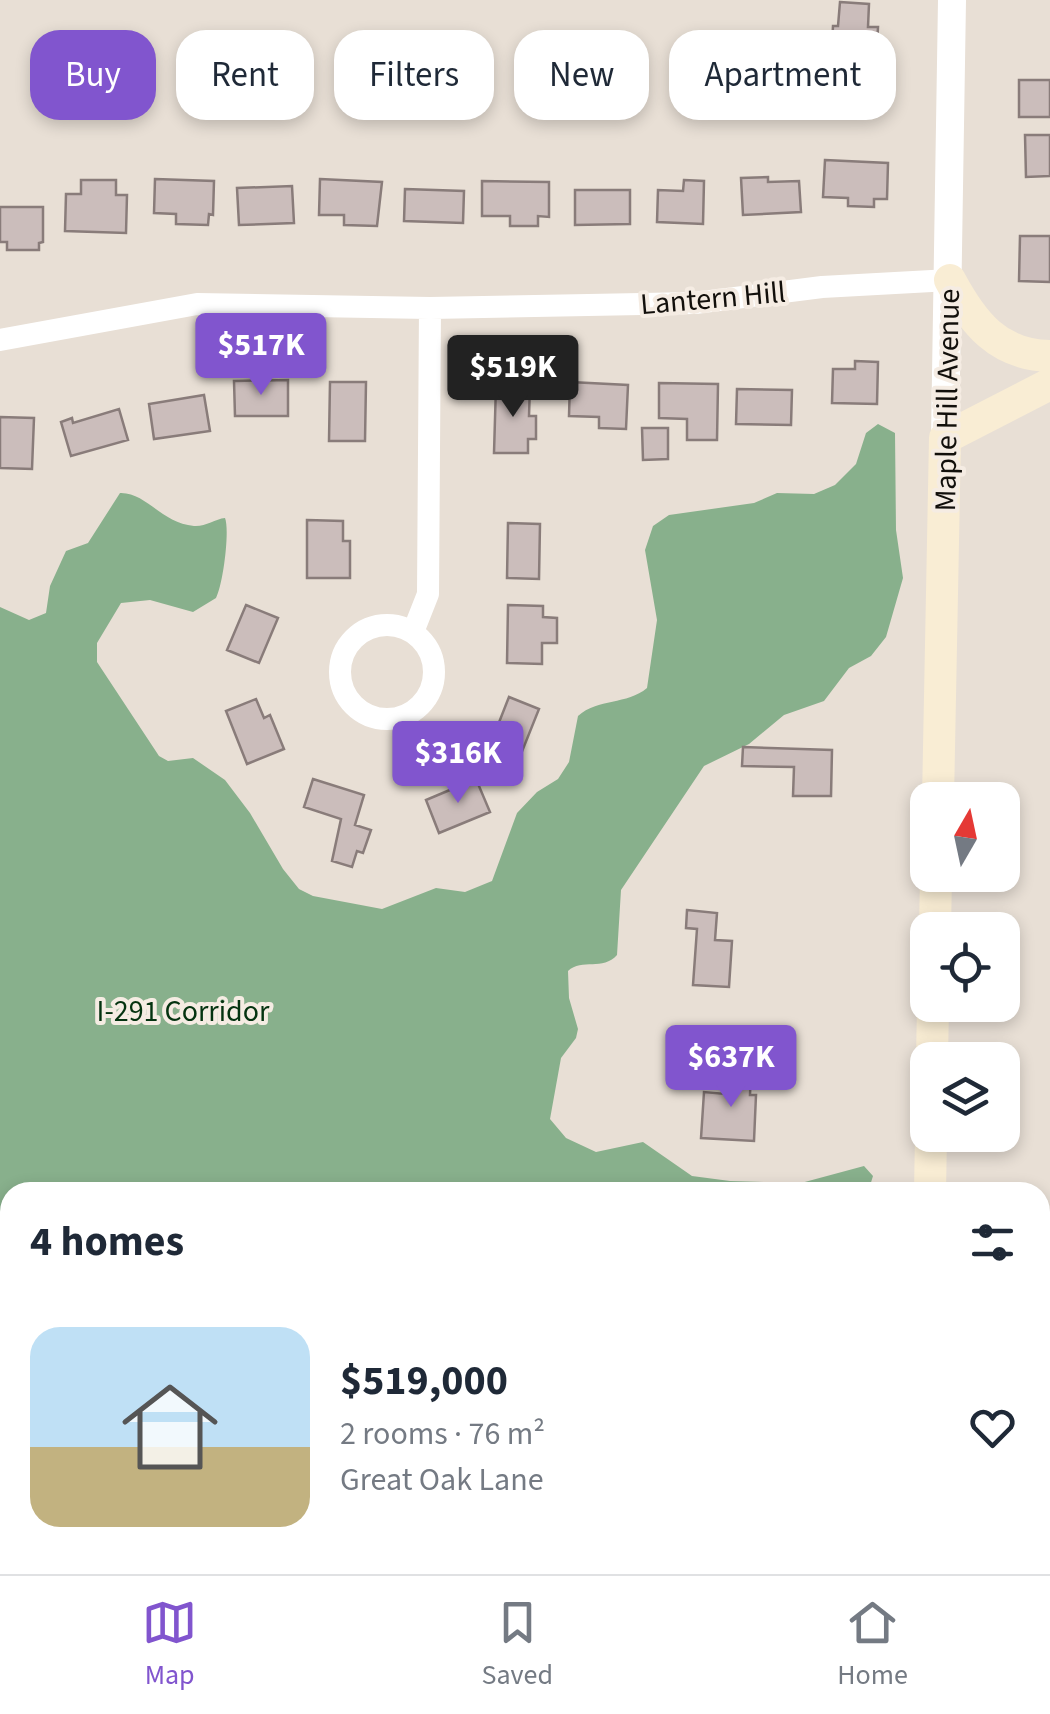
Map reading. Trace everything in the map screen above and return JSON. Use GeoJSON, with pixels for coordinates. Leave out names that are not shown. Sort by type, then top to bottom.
{"type":"FeatureCollection","features":[{"type":"Feature","properties":{"kind":"main road"},"geometry":{"type":"LineString","coordinates":[[950,280],[969,316],[983,332],[1028,356],[1050,356]]}},
{"type":"Feature","properties":{"kind":"main road"},"geometry":{"type":"LineString","coordinates":[[945,438],[1050,384]]}},
{"type":"Feature","properties":{"kind":"main road","name":"Maple Hill Avenue"},"geometry":{"type":"LineString","coordinates":[[938,782],[945,438]]}},
{"type":"Feature","properties":{"kind":"main road"},"geometry":{"type":"LineString","coordinates":[[930,1182],[931,1152]]}},
{"type":"Feature","properties":{"kind":"street","name":"Maple Hill Avenue"},"geometry":{"type":"LineString","coordinates":[[945,438],[952,0]]}},
{"type":"Feature","properties":{"kind":"street","name":"Lantern Hill"},"geometry":{"type":"LineString","coordinates":[[0,340],[196,304],[430,308],[695,303],[822,287],[950,280]]}},
{"type":"Feature","properties":{"kind":"street"},"geometry":{"type":"LineString","coordinates":[[412,632],[428,594],[430,308]]}},
{"type":"Feature","properties":{"kind":"street"},"geometry":{"type":"LineString","coordinates":[[399,626],[412,632],[424,642],[434,670],[427,699],[404,717],[374,718],[360,712],[349,702],[339,674],[346,646],[369,628],[399,626]]}},
{"type":"Feature","properties":{"kind":"green space","name":"I-291 Corridor"},"geometry":{"type":"Polygon","coordinates":[[[878,424],[895,433],[896,530],[903,578],[886,637],[871,656],[849,668],[824,701],[784,715],[749,744],[704,766],[621,890],[617,955],[568,971],[569,998],[578,1029],[561,1058],[550,1119],[566,1138],[596,1152],[643,1142],[692,1176],[766,1182],[0,1182],[0,607],[29,620],[46,613],[50,586],[66,551],[88,543],[120,493],[138,497],[182,524],[198,526],[225,518],[225,558],[216,598],[193,612],[150,600],[121,603],[97,643],[97,662],[159,756],[168,761],[193,758],[225,780],[299,889],[313,896],[382,909],[436,888],[465,892],[492,881],[517,813],[537,792],[558,779],[569,762],[578,716],[594,706],[631,697],[647,688],[657,620],[645,550],[653,526],[669,515],[754,503],[777,493],[814,494],[835,485],[856,464],[866,433],[878,424]]]}},
{"type":"Feature","properties":{"kind":"green space"},"geometry":{"type":"Polygon","coordinates":[[[864,1166],[873,1176],[871,1182],[805,1182],[864,1166]]]}},
{"type":"Feature","properties":{"kind":"building"},"geometry":{"type":"Polygon","coordinates":[[[840,2],[869,4],[868,27],[878,30],[833,30],[833,26],[838,26],[840,2]]]}},
{"type":"Feature","properties":{"kind":"building"},"geometry":{"type":"Polygon","coordinates":[[[1019,80],[1050,80],[1050,117],[1019,117],[1019,80]]]}},
{"type":"Feature","properties":{"kind":"building"},"geometry":{"type":"Polygon","coordinates":[[[1025,135],[1050,135],[1050,176],[1026,177],[1025,135]]]}},
{"type":"Feature","properties":{"kind":"building"},"geometry":{"type":"Polygon","coordinates":[[[825,160],[888,163],[887,199],[874,199],[874,207],[848,206],[848,198],[823,197],[825,160]]]}},
{"type":"Feature","properties":{"kind":"building"},"geometry":{"type":"Polygon","coordinates":[[[768,177],[768,182],[799,181],[801,212],[743,215],[741,178],[768,177]]]}},
{"type":"Feature","properties":{"kind":"building"},"geometry":{"type":"Polygon","coordinates":[[[155,179],[214,181],[213,215],[209,214],[208,225],[176,224],[176,214],[154,213],[155,179]]]}},
{"type":"Feature","properties":{"kind":"building"},"geometry":{"type":"Polygon","coordinates":[[[320,179],[382,182],[377,226],[344,225],[344,215],[319,215],[320,179]]]}},
{"type":"Feature","properties":{"kind":"building"},"geometry":{"type":"Polygon","coordinates":[[[81,180],[116,180],[116,195],[127,195],[126,233],[65,231],[66,194],[81,194],[81,180]]]}},
{"type":"Feature","properties":{"kind":"building"},"geometry":{"type":"Polygon","coordinates":[[[684,180],[704,181],[703,224],[657,222],[658,190],[683,191],[684,180]]]}},
{"type":"Feature","properties":{"kind":"building"},"geometry":{"type":"Polygon","coordinates":[[[482,181],[549,182],[549,217],[538,216],[538,226],[510,226],[510,216],[482,216],[482,181]]]}},
{"type":"Feature","properties":{"kind":"building"},"geometry":{"type":"Polygon","coordinates":[[[292,186],[294,223],[239,225],[237,188],[292,186]]]}},
{"type":"Feature","properties":{"kind":"building"},"geometry":{"type":"Polygon","coordinates":[[[405,189],[464,191],[463,223],[404,221],[405,189]]]}},
{"type":"Feature","properties":{"kind":"building"},"geometry":{"type":"Polygon","coordinates":[[[575,190],[630,190],[630,224],[575,225],[575,190]]]}},
{"type":"Feature","properties":{"kind":"building"},"geometry":{"type":"Polygon","coordinates":[[[0,207],[43,207],[43,242],[39,243],[39,250],[7,250],[7,242],[0,242],[0,207]]]}},
{"type":"Feature","properties":{"kind":"building"},"geometry":{"type":"Polygon","coordinates":[[[1020,236],[1050,236],[1050,282],[1019,281],[1020,236]]]}},
{"type":"Feature","properties":{"kind":"building"},"geometry":{"type":"Polygon","coordinates":[[[855,361],[878,362],[877,404],[832,403],[833,369],[855,369],[855,361]]]}},
{"type":"Feature","properties":{"kind":"building"},"geometry":{"type":"Polygon","coordinates":[[[288,380],[288,416],[235,416],[234,381],[288,380]]]}},
{"type":"Feature","properties":{"kind":"building"},"geometry":{"type":"Polygon","coordinates":[[[330,382],[366,382],[365,441],[329,441],[330,382]]]}},
{"type":"Feature","properties":{"kind":"building"},"geometry":{"type":"Polygon","coordinates":[[[570,382],[628,385],[626,429],[599,428],[599,417],[569,416],[570,382]]]}},
{"type":"Feature","properties":{"kind":"building"},"geometry":{"type":"Polygon","coordinates":[[[659,383],[718,384],[717,440],[687,440],[687,419],[659,418],[659,383]]]}},
{"type":"Feature","properties":{"kind":"building"},"geometry":{"type":"Polygon","coordinates":[[[496,385],[530,385],[529,416],[536,416],[536,439],[528,439],[528,453],[494,453],[496,385]]]}},
{"type":"Feature","properties":{"kind":"building"},"geometry":{"type":"Polygon","coordinates":[[[737,389],[792,390],[791,425],[736,424],[737,389]]]}},
{"type":"Feature","properties":{"kind":"building"},"geometry":{"type":"Polygon","coordinates":[[[204,395],[210,431],[154,439],[149,404],[204,395]]]}},
{"type":"Feature","properties":{"kind":"building"},"geometry":{"type":"Polygon","coordinates":[[[119,409],[128,440],[71,456],[61,422],[72,418],[73,423],[119,409]]]}},
{"type":"Feature","properties":{"kind":"building"},"geometry":{"type":"Polygon","coordinates":[[[0,417],[34,418],[32,469],[0,468],[0,417]]]}},
{"type":"Feature","properties":{"kind":"building"},"geometry":{"type":"Polygon","coordinates":[[[642,428],[668,428],[668,459],[643,460],[642,428]]]}},
{"type":"Feature","properties":{"kind":"building"},"geometry":{"type":"Polygon","coordinates":[[[307,520],[343,521],[343,541],[350,541],[350,578],[307,578],[307,520]]]}},
{"type":"Feature","properties":{"kind":"building"},"geometry":{"type":"Polygon","coordinates":[[[508,523],[540,524],[539,579],[507,578],[508,523]]]}},
{"type":"Feature","properties":{"kind":"building"},"geometry":{"type":"Polygon","coordinates":[[[246,605],[278,618],[259,663],[227,650],[246,605]]]}},
{"type":"Feature","properties":{"kind":"building"},"geometry":{"type":"Polygon","coordinates":[[[508,605],[543,606],[543,617],[557,618],[557,643],[542,643],[542,664],[507,663],[508,605]]]}},
{"type":"Feature","properties":{"kind":"building"},"geometry":{"type":"Polygon","coordinates":[[[509,697],[539,709],[519,759],[489,748],[509,697]]]}},
{"type":"Feature","properties":{"kind":"building"},"geometry":{"type":"Polygon","coordinates":[[[256,699],[264,718],[270,715],[284,749],[247,764],[226,711],[256,699]]]}},
{"type":"Feature","properties":{"kind":"building"},"geometry":{"type":"Polygon","coordinates":[[[743,747],[832,750],[831,796],[793,796],[794,767],[742,766],[743,747]]]}},
{"type":"Feature","properties":{"kind":"building"},"geometry":{"type":"Polygon","coordinates":[[[313,779],[364,795],[355,825],[371,830],[363,853],[357,851],[352,867],[332,861],[341,819],[304,807],[313,779]]]}},
{"type":"Feature","properties":{"kind":"building"},"geometry":{"type":"Polygon","coordinates":[[[476,779],[490,812],[439,833],[426,800],[476,779]]]}},
{"type":"Feature","properties":{"kind":"building"},"geometry":{"type":"Polygon","coordinates":[[[687,910],[717,913],[715,940],[732,941],[729,987],[693,985],[697,929],[686,928],[687,910]]]}},
{"type":"Feature","properties":{"kind":"building"},"geometry":{"type":"Polygon","coordinates":[[[727,1068],[751,1070],[750,1095],[756,1095],[754,1141],[701,1138],[704,1092],[725,1094],[727,1068]]]}}]}
